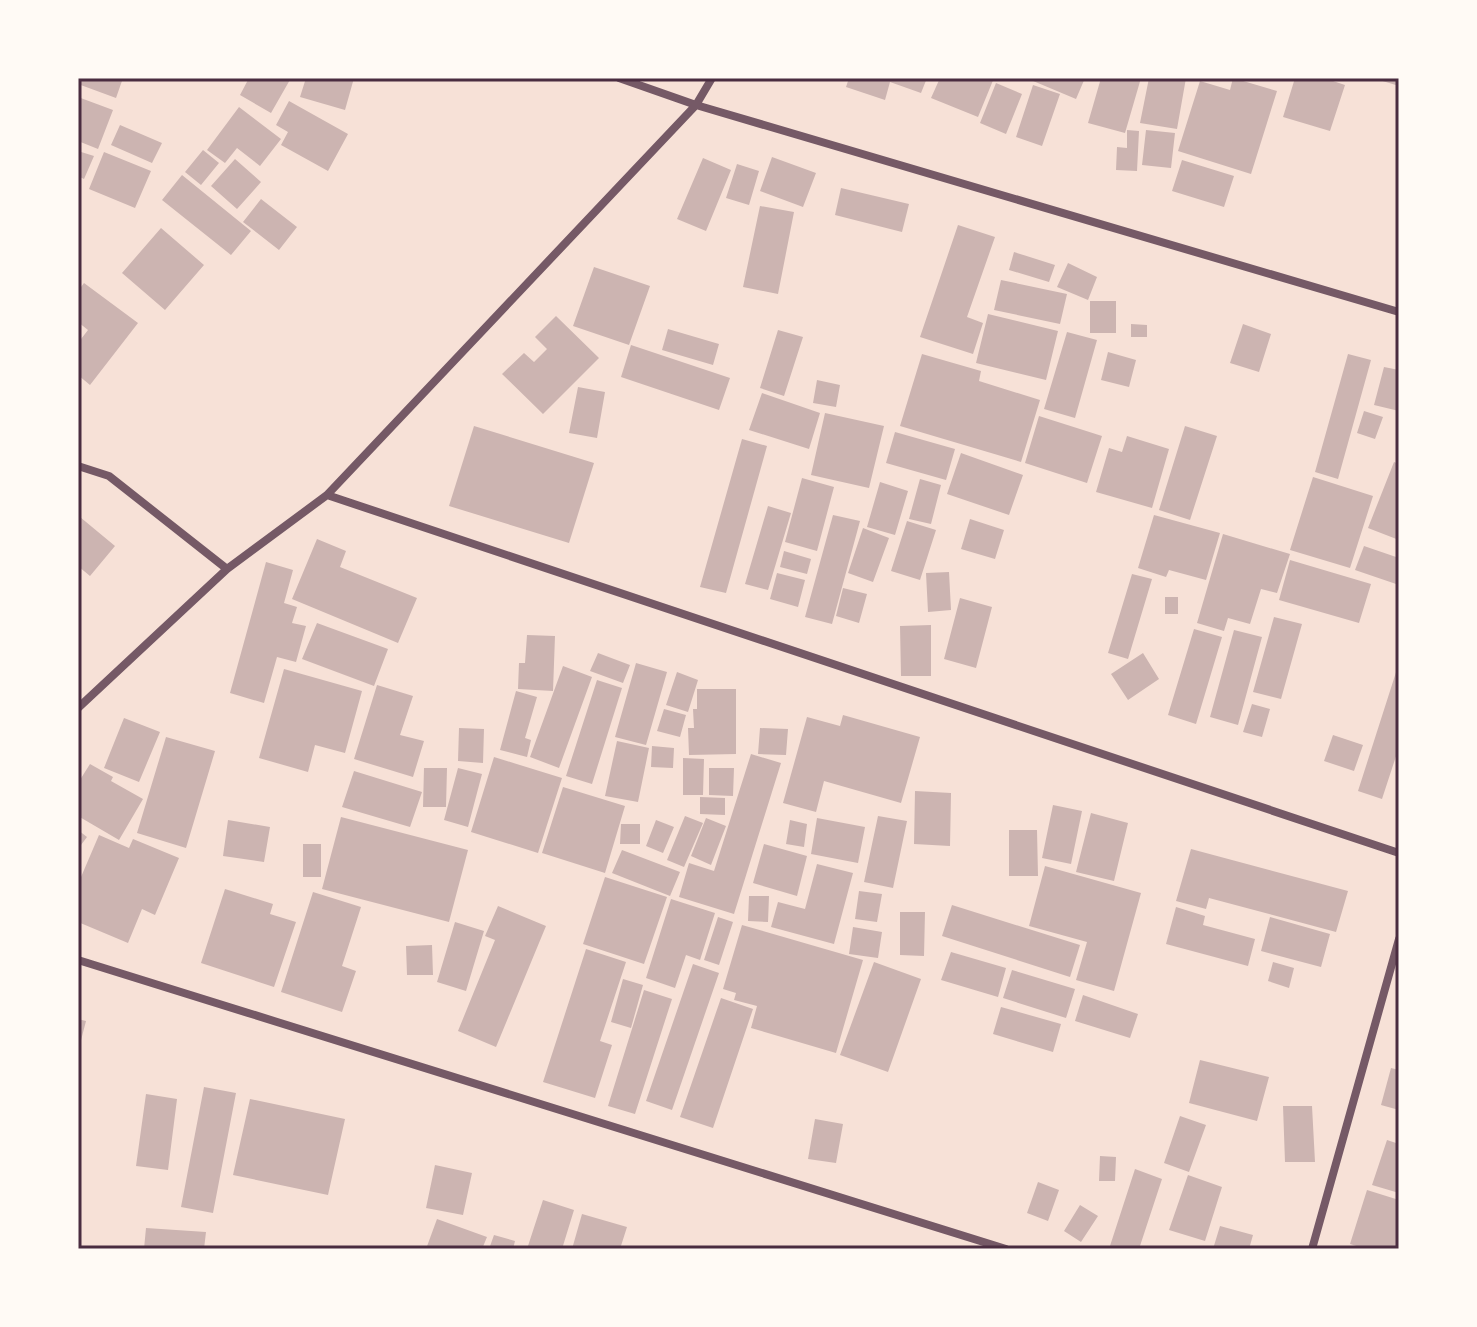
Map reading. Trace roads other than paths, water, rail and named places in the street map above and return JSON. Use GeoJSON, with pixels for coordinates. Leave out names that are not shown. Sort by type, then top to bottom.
{"type":"FeatureCollection","features":[{"type":"Feature","properties":{"kind":"street"},"geometry":{"type":"LineString","coordinates":[[619,78],[696,105],[1399,312]]}},
{"type":"Feature","properties":{"kind":"street"},"geometry":{"type":"LineString","coordinates":[[78,708],[227,569],[327,495],[696,105],[712,78]]}},
{"type":"Feature","properties":{"kind":"street"},"geometry":{"type":"LineString","coordinates":[[78,466],[109,476],[227,569]]}},
{"type":"Feature","properties":{"kind":"street"},"geometry":{"type":"LineString","coordinates":[[327,495],[1399,853]]}},
{"type":"Feature","properties":{"kind":"street"},"geometry":{"type":"LineString","coordinates":[[1312,1249],[1399,939]]}},
{"type":"Feature","properties":{"kind":"street"},"geometry":{"type":"LineString","coordinates":[[78,960],[1006,1249]]}}]}
